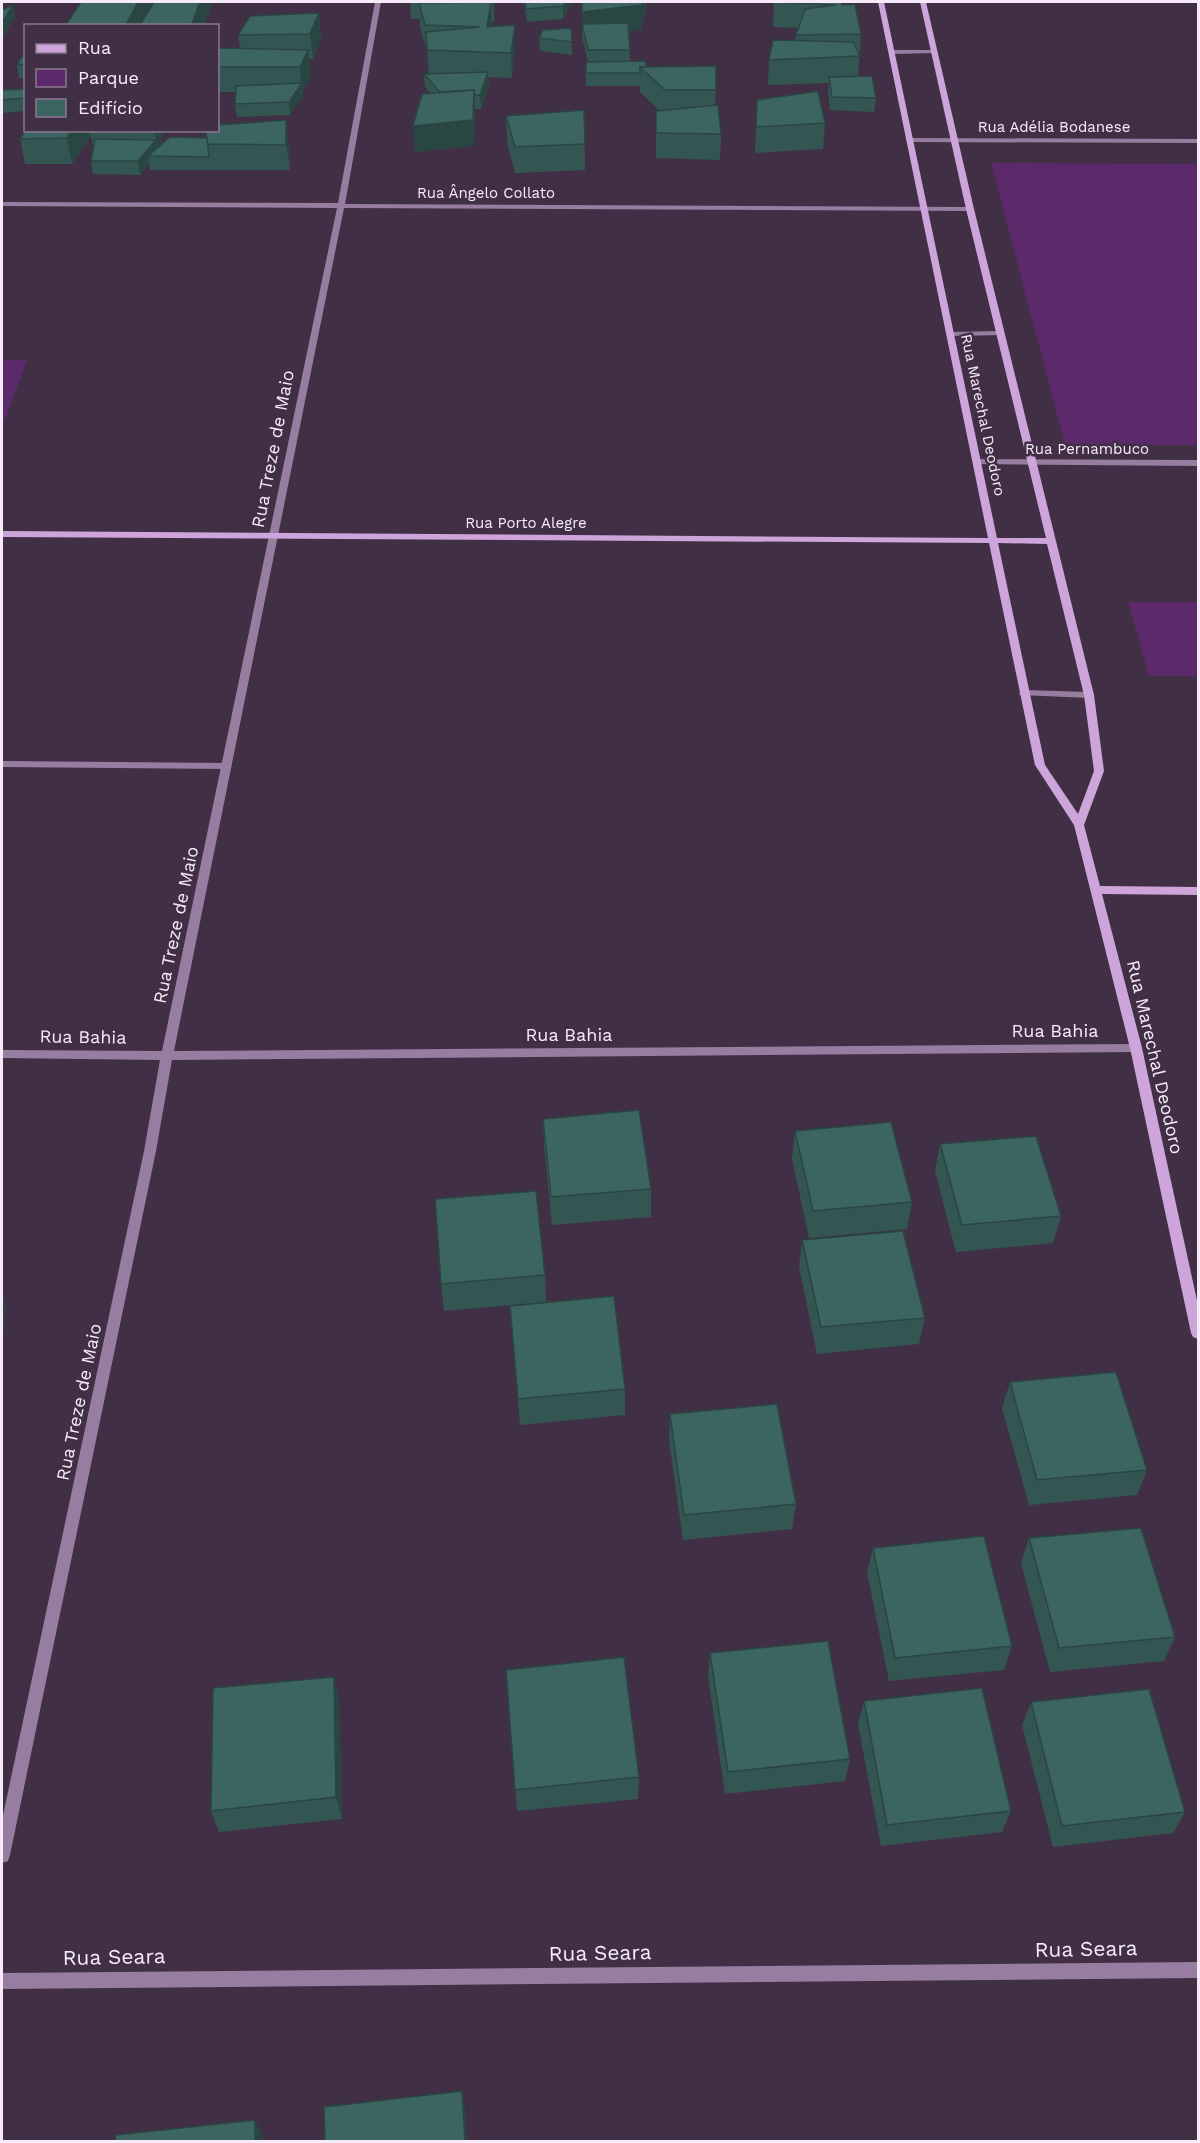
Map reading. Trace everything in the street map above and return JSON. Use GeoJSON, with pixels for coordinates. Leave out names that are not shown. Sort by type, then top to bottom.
{"type":"FeatureCollection","features":[{"type":"Feature","properties":{"kind":"street","name":"Rua Treze de Maio"},"geometry":{"type":"LineString","coordinates":[[2,1855],[148,1162],[167,1056],[341,206],[378,2]]}},
{"type":"Feature","properties":{"kind":"street","name":"Rua Marechal Deodoro"},"geometry":{"type":"LineString","coordinates":[[881,2],[1040,765],[1079,825],[1136,1048],[1198,1333]]}},
{"type":"Feature","properties":{"kind":"street","name":"Rua Marechal Deodoro"},"geometry":{"type":"LineString","coordinates":[[923,2],[970,209],[1089,695],[1099,771],[1079,825]]}},
{"type":"Feature","properties":{"kind":"street"},"geometry":{"type":"LineString","coordinates":[[892,52],[935,52]]}},
{"type":"Feature","properties":{"kind":"street","name":"Rua Adélia Bodanese"},"geometry":{"type":"LineString","coordinates":[[910,140],[1198,141]]}},
{"type":"Feature","properties":{"kind":"street","name":"Rua Ângelo Collato"},"geometry":{"type":"LineString","coordinates":[[2,204],[970,209]]}},
{"type":"Feature","properties":{"kind":"street"},"geometry":{"type":"LineString","coordinates":[[950,334],[1000,333]]}},
{"type":"Feature","properties":{"kind":"street","name":"Rua Pernambuco"},"geometry":{"type":"LineString","coordinates":[[976,462],[1198,463]]}},
{"type":"Feature","properties":{"kind":"street","name":"Rua Porto Alegre"},"geometry":{"type":"LineString","coordinates":[[2,534],[1051,541]]}},
{"type":"Feature","properties":{"kind":"street"},"geometry":{"type":"LineString","coordinates":[[1024,693],[1089,695]]}},
{"type":"Feature","properties":{"kind":"street"},"geometry":{"type":"LineString","coordinates":[[2,764],[227,766]]}},
{"type":"Feature","properties":{"kind":"street"},"geometry":{"type":"LineString","coordinates":[[1095,890],[1198,891]]}},
{"type":"Feature","properties":{"kind":"street","name":"Rua Bahia"},"geometry":{"type":"LineString","coordinates":[[2,1054],[167,1056],[1136,1048]]}},
{"type":"Feature","properties":{"kind":"street","name":"Rua Seara"},"geometry":{"type":"LineString","coordinates":[[2,1981],[1198,1970]]}},
{"type":"Feature","properties":{"kind":"green space"},"geometry":{"type":"Polygon","coordinates":[[[991,163],[1198,164],[1198,445],[1065,445],[991,163]]]}},
{"type":"Feature","properties":{"kind":"green space"},"geometry":{"type":"Polygon","coordinates":[[[2,360],[27,360],[2,428],[2,360]]]}},
{"type":"Feature","properties":{"kind":"green space"},"geometry":{"type":"Polygon","coordinates":[[[1128,602],[1198,602],[1198,676],[1149,676],[1128,602]]]}},
{"type":"Feature","properties":{"kind":"building"},"geometry":{"type":"Polygon","coordinates":[[[81,2],[138,2],[126,24],[66,24],[81,2]]]}},
{"type":"Feature","properties":{"kind":"building"},"geometry":{"type":"Polygon","coordinates":[[[154,2],[200,2],[192,24],[140,24],[154,2]]]}},
{"type":"Feature","properties":{"kind":"building"},"geometry":{"type":"Polygon","coordinates":[[[491,2],[487,27],[515,25],[511,53],[427,50],[426,32],[480,27],[425,25],[419,3],[491,2]]]}},
{"type":"Feature","properties":{"kind":"building"},"geometry":{"type":"Polygon","coordinates":[[[525,2],[565,2],[563,6],[526,9],[525,2]]]}},
{"type":"Feature","properties":{"kind":"building"},"geometry":{"type":"Polygon","coordinates":[[[582,2],[642,2],[642,5],[582,12],[582,2]]]}},
{"type":"Feature","properties":{"kind":"building"},"geometry":{"type":"Polygon","coordinates":[[[774,2],[855,4],[861,34],[796,35],[805,9],[836,5],[774,2]]]}},
{"type":"Feature","properties":{"kind":"building"},"geometry":{"type":"Polygon","coordinates":[[[13,5],[2,23],[2,10],[13,5]]]}},
{"type":"Feature","properties":{"kind":"building"},"geometry":{"type":"Polygon","coordinates":[[[319,13],[310,34],[238,35],[250,16],[319,13]]]}},
{"type":"Feature","properties":{"kind":"building"},"geometry":{"type":"Polygon","coordinates":[[[628,23],[630,50],[588,50],[582,24],[628,23]]]}},
{"type":"Feature","properties":{"kind":"building"},"geometry":{"type":"Polygon","coordinates":[[[571,28],[572,42],[539,38],[543,30],[571,28]]]}},
{"type":"Feature","properties":{"kind":"building"},"geometry":{"type":"Polygon","coordinates":[[[773,40],[853,42],[860,56],[769,60],[773,40]]]}},
{"type":"Feature","properties":{"kind":"building"},"geometry":{"type":"Polygon","coordinates":[[[219,48],[308,50],[300,67],[219,67],[219,48]]]}},
{"type":"Feature","properties":{"kind":"building"},"geometry":{"type":"Polygon","coordinates":[[[22,57],[24,57],[24,65],[17,64],[22,57]]]}},
{"type":"Feature","properties":{"kind":"building"},"geometry":{"type":"Polygon","coordinates":[[[645,61],[646,67],[640,67],[640,73],[586,73],[586,62],[645,61]]]}},
{"type":"Feature","properties":{"kind":"building"},"geometry":{"type":"Polygon","coordinates":[[[716,66],[716,90],[665,90],[640,67],[716,66]]]}},
{"type":"Feature","properties":{"kind":"building"},"geometry":{"type":"Polygon","coordinates":[[[488,72],[480,95],[474,95],[474,90],[440,92],[424,74],[488,72]]]}},
{"type":"Feature","properties":{"kind":"building"},"geometry":{"type":"Polygon","coordinates":[[[872,76],[876,98],[832,97],[829,77],[872,76]]]}},
{"type":"Feature","properties":{"kind":"building"},"geometry":{"type":"Polygon","coordinates":[[[302,83],[289,102],[235,104],[236,86],[302,83]]]}},
{"type":"Feature","properties":{"kind":"building"},"geometry":{"type":"Polygon","coordinates":[[[24,89],[24,98],[2,100],[2,90],[24,89]]]}},
{"type":"Feature","properties":{"kind":"building"},"geometry":{"type":"Polygon","coordinates":[[[474,90],[473,120],[413,126],[422,94],[474,90]]]}},
{"type":"Feature","properties":{"kind":"building"},"geometry":{"type":"Polygon","coordinates":[[[818,91],[825,123],[756,127],[757,100],[818,91]]]}},
{"type":"Feature","properties":{"kind":"building"},"geometry":{"type":"Polygon","coordinates":[[[718,105],[721,134],[656,133],[656,111],[718,105]]]}},
{"type":"Feature","properties":{"kind":"building"},"geometry":{"type":"Polygon","coordinates":[[[584,110],[585,144],[515,147],[506,116],[584,110]]]}},
{"type":"Feature","properties":{"kind":"building"},"geometry":{"type":"Polygon","coordinates":[[[286,120],[286,145],[207,144],[206,132],[219,132],[219,125],[286,120]]]}},
{"type":"Feature","properties":{"kind":"building"},"geometry":{"type":"Polygon","coordinates":[[[24,132],[71,132],[67,138],[20,139],[24,132]]]}},
{"type":"Feature","properties":{"kind":"building"},"geometry":{"type":"Polygon","coordinates":[[[170,137],[207,138],[209,157],[148,156],[170,137]]]}},
{"type":"Feature","properties":{"kind":"building"},"geometry":{"type":"Polygon","coordinates":[[[95,139],[156,140],[138,161],[91,161],[95,139]]]}},
{"type":"Feature","properties":{"kind":"building"},"geometry":{"type":"Polygon","coordinates":[[[639,1110],[651,1189],[551,1197],[543,1119],[639,1110]]]}},
{"type":"Feature","properties":{"kind":"building"},"geometry":{"type":"Polygon","coordinates":[[[891,1122],[912,1202],[813,1211],[795,1131],[891,1122]]]}},
{"type":"Feature","properties":{"kind":"building"},"geometry":{"type":"Polygon","coordinates":[[[1036,1136],[1061,1216],[962,1225],[940,1144],[1036,1136]]]}},
{"type":"Feature","properties":{"kind":"building"},"geometry":{"type":"Polygon","coordinates":[[[536,1191],[545,1275],[441,1284],[435,1199],[536,1191]]]}},
{"type":"Feature","properties":{"kind":"building"},"geometry":{"type":"Polygon","coordinates":[[[903,1231],[925,1318],[821,1327],[802,1240],[903,1231]]]}},
{"type":"Feature","properties":{"kind":"building"},"geometry":{"type":"Polygon","coordinates":[[[614,1296],[625,1389],[518,1399],[510,1306],[614,1296]]]}},
{"type":"Feature","properties":{"kind":"building"},"geometry":{"type":"Polygon","coordinates":[[[1116,1372],[1147,1470],[1037,1480],[1010,1382],[1116,1372]]]}},
{"type":"Feature","properties":{"kind":"building"},"geometry":{"type":"Polygon","coordinates":[[[777,1404],[796,1504],[684,1515],[670,1414],[777,1404]]]}},
{"type":"Feature","properties":{"kind":"building"},"geometry":{"type":"Polygon","coordinates":[[[1141,1528],[1175,1637],[1059,1648],[1029,1538],[1141,1528]]]}},
{"type":"Feature","properties":{"kind":"building"},"geometry":{"type":"Polygon","coordinates":[[[984,1536],[1012,1646],[895,1658],[873,1548],[984,1536]]]}},
{"type":"Feature","properties":{"kind":"building"},"geometry":{"type":"Polygon","coordinates":[[[828,1641],[850,1759],[728,1772],[710,1653],[828,1641]]]}},
{"type":"Feature","properties":{"kind":"building"},"geometry":{"type":"Polygon","coordinates":[[[624,1657],[639,1777],[515,1790],[506,1670],[624,1657]]]}},
{"type":"Feature","properties":{"kind":"building"},"geometry":{"type":"Polygon","coordinates":[[[334,1677],[336,1797],[211,1811],[213,1688],[334,1677]]]}},
{"type":"Feature","properties":{"kind":"building"},"geometry":{"type":"Polygon","coordinates":[[[982,1688],[1011,1811],[887,1825],[864,1701],[982,1688]]]}},
{"type":"Feature","properties":{"kind":"building"},"geometry":{"type":"Polygon","coordinates":[[[1149,1689],[1185,1812],[1062,1826],[1031,1702],[1149,1689]]]}},
{"type":"Feature","properties":{"kind":"building"},"geometry":{"type":"Polygon","coordinates":[[[462,2091],[465,2142],[325,2142],[324,2107],[462,2091]]]}},
{"type":"Feature","properties":{"kind":"building"},"geometry":{"type":"Polygon","coordinates":[[[255,2120],[255,2142],[115,2142],[116,2135],[255,2120]]]}}]}
